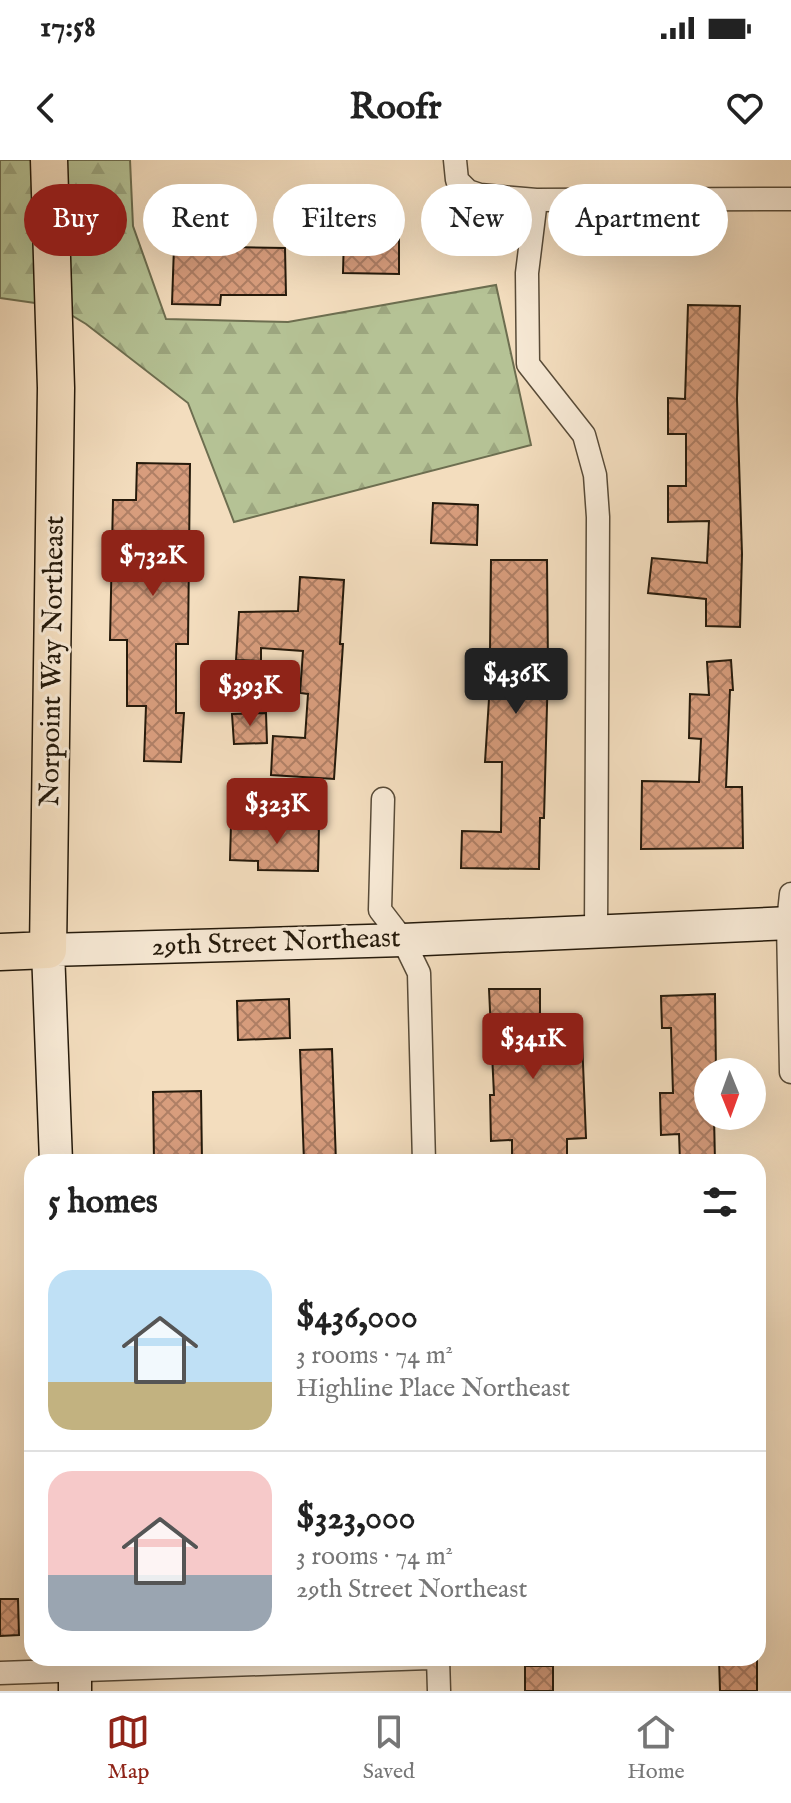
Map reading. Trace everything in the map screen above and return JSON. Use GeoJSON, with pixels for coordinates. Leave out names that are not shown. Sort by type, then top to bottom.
{"type":"FeatureCollection","features":[{"type":"Feature","properties":{"kind":"main road","name":"Norpoint Way Northeast"},"geometry":{"type":"LineString","coordinates":[[48,950],[56,388],[49,160]]}},
{"type":"Feature","properties":{"kind":"main road","name":"29th Street Northeast"},"geometry":{"type":"LineString","coordinates":[[0,952],[48,950]]}},
{"type":"Feature","properties":{"kind":"street"},"geometry":{"type":"LineString","coordinates":[[455,160],[455,173],[460,183],[468,191],[480,195],[536,200],[791,199]]}},
{"type":"Feature","properties":{"kind":"street"},"geometry":{"type":"LineString","coordinates":[[536,200],[527,273],[528,364],[584,435],[595,475],[598,517],[596,931]]}},
{"type":"Feature","properties":{"kind":"street"},"geometry":{"type":"LineString","coordinates":[[383,799],[380,910],[403,940],[419,973],[424,1154]]}},
{"type":"Feature","properties":{"kind":"street","name":"29th Street Northeast"},"geometry":{"type":"LineString","coordinates":[[48,950],[596,931],[790,913]]}},
{"type":"Feature","properties":{"kind":"street"},"geometry":{"type":"LineString","coordinates":[[790,913],[791,1072]]}},
{"type":"Feature","properties":{"kind":"street","name":"Norpoint Way Northeast"},"geometry":{"type":"LineString","coordinates":[[48,950],[56,1154]]}},
{"type":"Feature","properties":{"kind":"street"},"geometry":{"type":"LineString","coordinates":[[0,1673],[240,1666]]}},
{"type":"Feature","properties":{"kind":"street"},"geometry":{"type":"LineString","coordinates":[[438,1666],[439,1691]]}},
{"type":"Feature","properties":{"kind":"green space"},"geometry":{"type":"Polygon","coordinates":[[[0,160],[130,160],[133,226],[166,319],[288,322],[496,285],[531,445],[234,522],[188,403],[86,324],[56,306],[0,298],[0,160]]]}},
{"type":"Feature","properties":{"kind":"building"},"geometry":{"type":"Polygon","coordinates":[[[257,247],[273,248],[273,256],[285,256],[286,295],[221,295],[220,305],[172,304],[174,256],[257,256],[257,247]]]}},
{"type":"Feature","properties":{"kind":"building"},"geometry":{"type":"Polygon","coordinates":[[[343,256],[399,256],[399,274],[343,273],[343,256]]]}},
{"type":"Feature","properties":{"kind":"building"},"geometry":{"type":"Polygon","coordinates":[[[688,305],[740,306],[737,399],[742,554],[740,627],[706,626],[706,599],[648,593],[652,558],[707,563],[709,521],[668,522],[668,486],[686,486],[686,434],[668,434],[668,398],[685,399],[688,305]]]}},
{"type":"Feature","properties":{"kind":"building"},"geometry":{"type":"Polygon","coordinates":[[[137,463],[190,464],[188,644],[176,644],[176,713],[184,713],[181,762],[144,761],[146,706],[127,706],[127,640],[110,640],[113,500],[136,500],[137,463]]]}},
{"type":"Feature","properties":{"kind":"building"},"geometry":{"type":"Polygon","coordinates":[[[433,503],[478,505],[477,545],[431,543],[433,503]]]}},
{"type":"Feature","properties":{"kind":"building"},"geometry":{"type":"Polygon","coordinates":[[[491,560],[547,560],[548,668],[544,818],[540,818],[539,869],[461,868],[462,831],[501,832],[502,762],[485,762],[492,652],[491,560]]]}},
{"type":"Feature","properties":{"kind":"building"},"geometry":{"type":"Polygon","coordinates":[[[300,577],[344,580],[334,779],[271,775],[273,736],[305,738],[308,694],[300,693],[303,651],[261,648],[261,661],[236,660],[239,612],[298,611],[300,577]]]}},
{"type":"Feature","properties":{"kind":"building"},"geometry":{"type":"Polygon","coordinates":[[[731,660],[733,690],[730,690],[726,787],[742,787],[743,848],[641,849],[642,781],[699,782],[701,739],[689,738],[690,694],[709,695],[707,662],[731,660]]]}},
{"type":"Feature","properties":{"kind":"building"},"geometry":{"type":"Polygon","coordinates":[[[266,713],[267,743],[234,744],[232,714],[266,713]]]}},
{"type":"Feature","properties":{"kind":"building"},"geometry":{"type":"Polygon","coordinates":[[[231,824],[319,825],[318,871],[258,870],[258,861],[230,860],[231,824]]]}},
{"type":"Feature","properties":{"kind":"building"},"geometry":{"type":"Polygon","coordinates":[[[489,989],[540,989],[540,1041],[582,1039],[586,1138],[567,1139],[567,1154],[512,1154],[512,1140],[491,1141],[490,1095],[494,1095],[489,989]]]}},
{"type":"Feature","properties":{"kind":"building"},"geometry":{"type":"Polygon","coordinates":[[[715,994],[716,1058],[694,1058],[694,1130],[714,1130],[715,1154],[680,1154],[679,1134],[661,1135],[660,1093],[673,1093],[671,1028],[662,1028],[661,996],[715,994]]]}},
{"type":"Feature","properties":{"kind":"building"},"geometry":{"type":"Polygon","coordinates":[[[289,999],[290,1038],[238,1040],[237,1001],[289,999]]]}},
{"type":"Feature","properties":{"kind":"building"},"geometry":{"type":"Polygon","coordinates":[[[332,1049],[336,1154],[304,1154],[300,1050],[332,1049]]]}},
{"type":"Feature","properties":{"kind":"building"},"geometry":{"type":"Polygon","coordinates":[[[201,1091],[202,1154],[154,1154],[153,1092],[201,1091]]]}},
{"type":"Feature","properties":{"kind":"building"},"geometry":{"type":"Polygon","coordinates":[[[0,1599],[18,1599],[19,1635],[0,1636],[0,1599]]]}},
{"type":"Feature","properties":{"kind":"building"},"geometry":{"type":"Polygon","coordinates":[[[525,1666],[553,1666],[553,1691],[525,1691],[525,1666]]]}},
{"type":"Feature","properties":{"kind":"building"},"geometry":{"type":"Polygon","coordinates":[[[719,1666],[757,1666],[757,1691],[720,1691],[719,1666]]]}}]}
